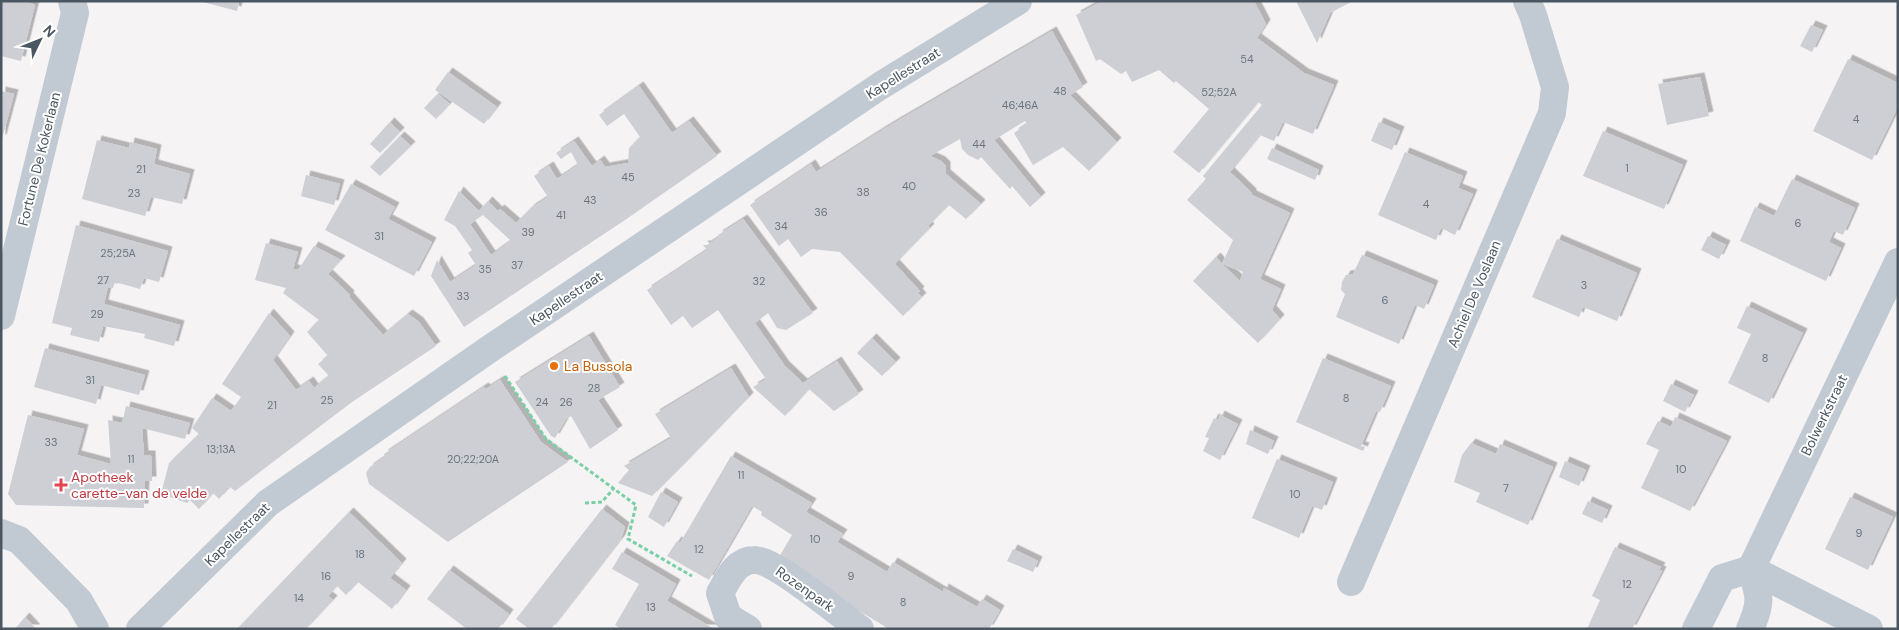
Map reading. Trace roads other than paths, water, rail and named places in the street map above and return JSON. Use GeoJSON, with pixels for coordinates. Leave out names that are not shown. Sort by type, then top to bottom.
{"type":"FeatureCollection","features":[{"type":"Feature","properties":{"kind":"street","name":"Fortune De Kokerlaan"},"geometry":{"type":"LineString","coordinates":[[1,316],[74,13],[72,1]]}},
{"type":"Feature","properties":{"kind":"street","name":"Kapellestraat"},"geometry":{"type":"LineString","coordinates":[[140,629],[268,503],[488,350],[880,86],[1018,1]]}},
{"type":"Feature","properties":{"kind":"street","name":"Achiel De Voslaan"},"geometry":{"type":"LineString","coordinates":[[1351,582],[1552,113],[1555,87],[1527,1]]}},
{"type":"Feature","properties":{"kind":"street","name":"Bolwerkstraat"},"geometry":{"type":"LineString","coordinates":[[1751,569],[1898,262]]}},
{"type":"Feature","properties":{"kind":"street"},"geometry":{"type":"LineString","coordinates":[[1,533],[19,540],[26,546],[79,601],[95,629]]}},
{"type":"Feature","properties":{"kind":"street","name":"Rozenpark"},"geometry":{"type":"LineString","coordinates":[[748,629],[728,618],[720,593],[730,574],[741,564],[755,560],[777,568],[860,629]]}},
{"type":"Feature","properties":{"kind":"street"},"geometry":{"type":"LineString","coordinates":[[1750,629],[1758,611],[1760,596],[1751,569]]}},
{"type":"Feature","properties":{"kind":"street"},"geometry":{"type":"LineString","coordinates":[[1696,629],[1722,578],[1751,569],[1869,629]]}},
{"type":"Feature","properties":{"kind":"place","name":"La Bussola"},"geometry":{"type":"Point","coordinates":[554,366]}},
{"type":"Feature","properties":{"kind":"place","name":"Apotheek carette-van de velde"},"geometry":{"type":"Point","coordinates":[61,485]}}]}
